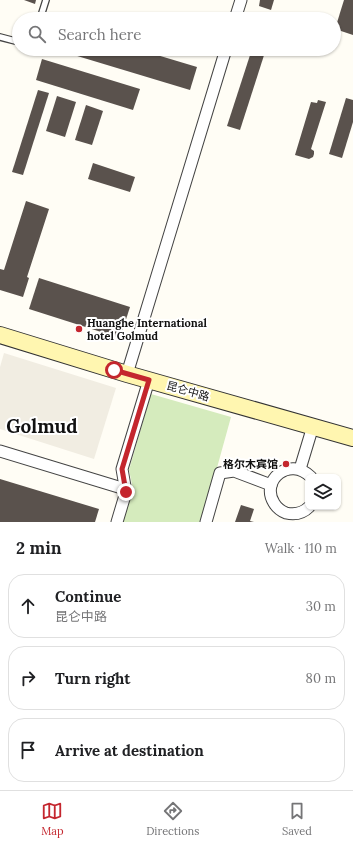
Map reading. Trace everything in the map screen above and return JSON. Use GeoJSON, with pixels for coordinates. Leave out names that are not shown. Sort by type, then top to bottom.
{"type":"FeatureCollection","features":[{"type":"Feature","properties":{"kind":"main road","name":"昆仑中路"},"geometry":{"type":"LineString","coordinates":[[0,335],[127,374],[353,438]]}},
{"type":"Feature","properties":{"kind":"street"},"geometry":{"type":"LineString","coordinates":[[237,12],[241,0]]}},
{"type":"Feature","properties":{"kind":"street"},"geometry":{"type":"LineString","coordinates":[[127,374],[224,56]]}},
{"type":"Feature","properties":{"kind":"street"},"geometry":{"type":"LineString","coordinates":[[117,522],[126,492],[122,469],[149,380]]}},
{"type":"Feature","properties":{"kind":"street"},"geometry":{"type":"LineString","coordinates":[[300,469],[313,426]]}},
{"type":"Feature","properties":{"kind":"street"},"geometry":{"type":"LineString","coordinates":[[0,451],[125,489]]}},
{"type":"Feature","properties":{"kind":"street"},"geometry":{"type":"LineString","coordinates":[[306,510],[298,514],[283,512],[272,500],[270,492],[274,478],[286,469],[300,469],[308,474]]}},
{"type":"Feature","properties":{"kind":"street"},"geometry":{"type":"LineString","coordinates":[[206,522],[220,473],[234,471],[271,485]]}},
{"type":"Feature","properties":{"kind":"lane"},"geometry":{"type":"LineString","coordinates":[[42,12],[46,0]]}},
{"type":"Feature","properties":{"kind":"lane"},"geometry":{"type":"LineString","coordinates":[[0,37],[12,40]]}},
{"type":"Feature","properties":{"kind":"green space"},"geometry":{"type":"Polygon","coordinates":[[[151,394],[231,417],[202,522],[121,522],[132,484],[129,470],[151,394]]]}},
{"type":"Feature","properties":{"kind":"shaded area"},"geometry":{"type":"Polygon","coordinates":[[[4,353],[116,388],[94,459],[0,429],[0,367],[4,353]]]}},
{"type":"Feature","properties":{"kind":"building"},"geometry":{"type":"Polygon","coordinates":[[[24,0],[36,0],[35,4],[24,0]]]}},
{"type":"Feature","properties":{"kind":"building"},"geometry":{"type":"Polygon","coordinates":[[[260,0],[274,0],[271,10],[259,6],[260,0]]]}},
{"type":"Feature","properties":{"kind":"building"},"geometry":{"type":"Polygon","coordinates":[[[344,0],[353,0],[353,35],[341,31],[340,12],[344,0]]]}},
{"type":"Feature","properties":{"kind":"building"},"geometry":{"type":"Polygon","coordinates":[[[77,56],[160,56],[197,67],[190,90],[77,56]]]}},
{"type":"Feature","properties":{"kind":"building"},"geometry":{"type":"Polygon","coordinates":[[[250,56],[264,56],[240,130],[227,126],[250,56]]]}},
{"type":"Feature","properties":{"kind":"building"},"geometry":{"type":"Polygon","coordinates":[[[42,59],[140,89],[133,110],[36,80],[42,59]]]}},
{"type":"Feature","properties":{"kind":"building"},"geometry":{"type":"Polygon","coordinates":[[[38,90],[49,93],[23,175],[12,172],[38,90]]]}},
{"type":"Feature","properties":{"kind":"building"},"geometry":{"type":"Polygon","coordinates":[[[57,96],[76,102],[65,137],[46,131],[57,96]]]}},
{"type":"Feature","properties":{"kind":"building"},"geometry":{"type":"Polygon","coordinates":[[[346,98],[353,100],[353,122],[342,158],[329,154],[346,98]]]}},
{"type":"Feature","properties":{"kind":"building"},"geometry":{"type":"Polygon","coordinates":[[[318,100],[326,102],[311,149],[314,151],[314,154],[313,157],[309,159],[295,155],[311,102],[317,103],[318,100]]]}},
{"type":"Feature","properties":{"kind":"building"},"geometry":{"type":"Polygon","coordinates":[[[86,105],[103,111],[92,145],[75,140],[86,105]]]}},
{"type":"Feature","properties":{"kind":"building"},"geometry":{"type":"Polygon","coordinates":[[[93,163],[135,177],[130,192],[88,179],[93,163]]]}},
{"type":"Feature","properties":{"kind":"building"},"geometry":{"type":"Polygon","coordinates":[[[26,201],[49,209],[27,277],[29,278],[23,297],[0,290],[0,269],[4,270],[26,201]]]}},
{"type":"Feature","properties":{"kind":"building"},"geometry":{"type":"Polygon","coordinates":[[[39,278],[130,307],[120,338],[29,309],[39,278]]]}},
{"type":"Feature","properties":{"kind":"building"},"geometry":{"type":"Polygon","coordinates":[[[0,479],[99,509],[95,522],[0,522],[0,479]]]}},
{"type":"Feature","properties":{"kind":"building"},"geometry":{"type":"Polygon","coordinates":[[[241,505],[254,509],[250,521],[254,522],[235,522],[241,505]]]}},
{"type":"Feature","properties":{"kind":"place","name":"Huanghe International hotel Golmud"},"geometry":{"type":"Point","coordinates":[79,329]}},
{"type":"Feature","properties":{"kind":"place","name":"格尔木宾馆"},"geometry":{"type":"Point","coordinates":[286,464]}},
{"type":"Feature","properties":{"kind":"district","name":"Golmud"},"geometry":{"type":"Point","coordinates":[42,426]}},
{"type":"Feature","properties":{"kind":"route"},"geometry":{"type":"LineString","coordinates":[[114,370],[149,380],[122,469],[126,492]]}}]}
